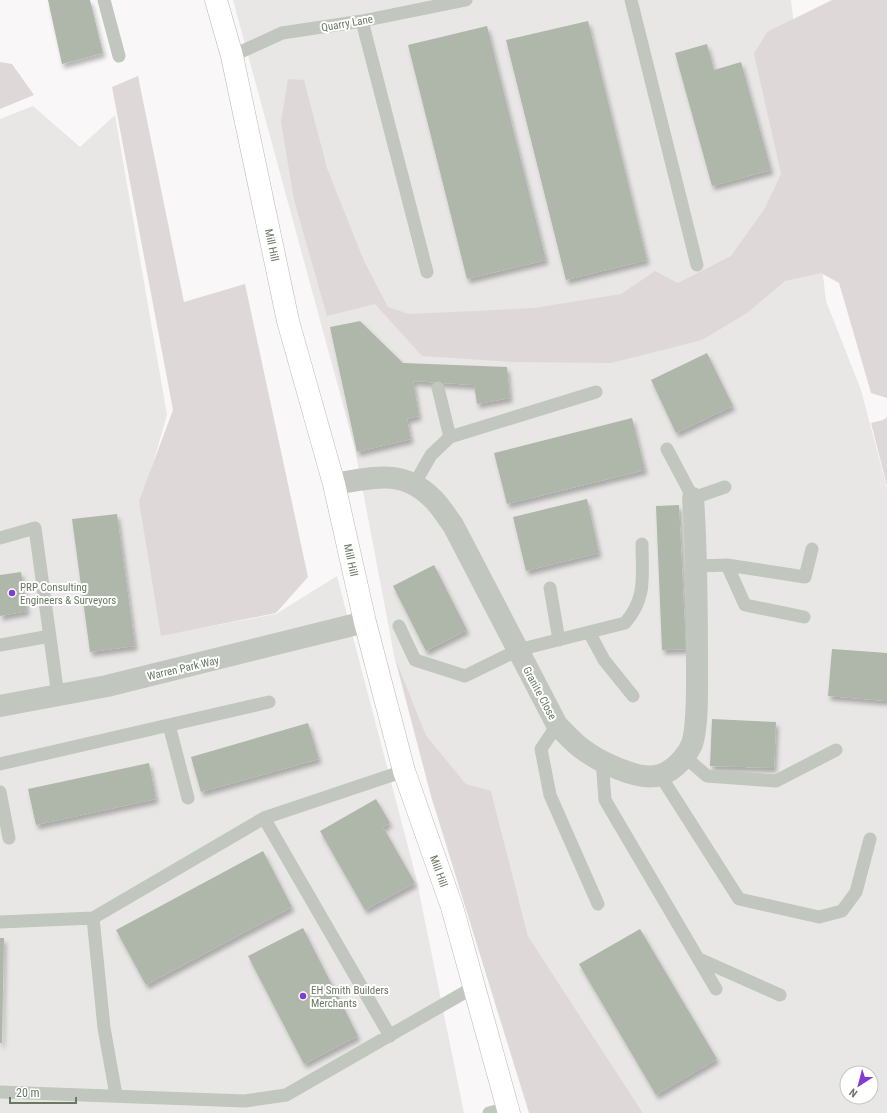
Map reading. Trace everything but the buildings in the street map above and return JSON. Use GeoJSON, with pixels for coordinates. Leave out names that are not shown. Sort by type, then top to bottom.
{"type":"FeatureCollection","features":[{"type":"Feature","properties":{"kind":"main road","name":"Mill Hill"},"geometry":{"type":"LineString","coordinates":[[216,0],[232,56],[288,321],[334,484],[365,622],[404,771],[452,908],[474,987],[502,1111]]}},
{"type":"Feature","properties":{"kind":"street","name":"Granite Close"},"geometry":{"type":"LineString","coordinates":[[334,484],[395,477],[415,483],[433,498],[453,525],[557,725],[582,748],[614,767],[645,776],[660,775]]}},
{"type":"Feature","properties":{"kind":"street"},"geometry":{"type":"LineString","coordinates":[[660,775],[675,766],[685,757],[692,743],[697,705],[698,566],[693,498]]}},
{"type":"Feature","properties":{"kind":"street","name":"Warren Park Way"},"geometry":{"type":"LineString","coordinates":[[0,706],[107,686],[365,622]]}},
{"type":"Feature","properties":{"kind":"lane"},"geometry":{"type":"LineString","coordinates":[[104,0],[119,56]]}},
{"type":"Feature","properties":{"kind":"lane","name":"Quarry Lane"},"geometry":{"type":"LineString","coordinates":[[232,56],[282,33],[362,20],[466,0]]}},
{"type":"Feature","properties":{"kind":"lane"},"geometry":{"type":"LineString","coordinates":[[631,0],[697,265]]}},
{"type":"Feature","properties":{"kind":"lane"},"geometry":{"type":"LineString","coordinates":[[362,20],[427,272]]}},
{"type":"Feature","properties":{"kind":"lane"},"geometry":{"type":"LineString","coordinates":[[438,388],[450,437]]}},
{"type":"Feature","properties":{"kind":"lane"},"geometry":{"type":"LineString","coordinates":[[415,483],[431,455],[450,437],[596,392]]}},
{"type":"Feature","properties":{"kind":"lane"},"geometry":{"type":"LineString","coordinates":[[667,449],[693,498],[725,487]]}},
{"type":"Feature","properties":{"kind":"lane"},"geometry":{"type":"LineString","coordinates":[[0,538],[35,528],[58,696]]}},
{"type":"Feature","properties":{"kind":"lane"},"geometry":{"type":"LineString","coordinates":[[399,626],[415,660],[465,676],[518,650],[624,623],[635,612],[642,592],[642,544]]}},
{"type":"Feature","properties":{"kind":"lane"},"geometry":{"type":"LineString","coordinates":[[698,566],[727,565],[805,577],[812,549]]}},
{"type":"Feature","properties":{"kind":"lane"},"geometry":{"type":"LineString","coordinates":[[727,565],[745,605],[804,617]]}},
{"type":"Feature","properties":{"kind":"lane"},"geometry":{"type":"LineString","coordinates":[[550,588],[559,640]]}},
{"type":"Feature","properties":{"kind":"lane"},"geometry":{"type":"LineString","coordinates":[[589,632],[604,660],[633,696]]}},
{"type":"Feature","properties":{"kind":"lane"},"geometry":{"type":"LineString","coordinates":[[0,645],[50,636]]}},
{"type":"Feature","properties":{"kind":"lane"},"geometry":{"type":"LineString","coordinates":[[0,764],[269,702]]}},
{"type":"Feature","properties":{"kind":"lane"},"geometry":{"type":"LineString","coordinates":[[169,725],[188,798]]}},
{"type":"Feature","properties":{"kind":"lane"},"geometry":{"type":"LineString","coordinates":[[557,725],[541,749],[550,795],[598,904]]}},
{"type":"Feature","properties":{"kind":"lane"},"geometry":{"type":"LineString","coordinates":[[685,757],[707,776],[776,781],[836,750]]}},
{"type":"Feature","properties":{"kind":"lane"},"geometry":{"type":"LineString","coordinates":[[602,760],[605,800],[716,989]]}},
{"type":"Feature","properties":{"kind":"lane"},"geometry":{"type":"LineString","coordinates":[[0,922],[94,918],[264,818],[404,771]]}},
{"type":"Feature","properties":{"kind":"lane"},"geometry":{"type":"LineString","coordinates":[[660,775],[739,899],[819,917],[842,911],[856,892],[870,839]]}},
{"type":"Feature","properties":{"kind":"lane"},"geometry":{"type":"LineString","coordinates":[[0,792],[9,838]]}},
{"type":"Feature","properties":{"kind":"lane"},"geometry":{"type":"LineString","coordinates":[[264,818],[390,1036]]}},
{"type":"Feature","properties":{"kind":"lane"},"geometry":{"type":"LineString","coordinates":[[94,918],[104,1028],[116,1095]]}},
{"type":"Feature","properties":{"kind":"lane"},"geometry":{"type":"LineString","coordinates":[[699,959],[780,995]]}},
{"type":"Feature","properties":{"kind":"lane"},"geometry":{"type":"LineString","coordinates":[[0,1092],[116,1095],[245,1101],[286,1095],[474,987]]}},
{"type":"Feature","properties":{"kind":"shaded area"},"geometry":{"type":"Polygon","coordinates":[[[233,0],[791,0],[826,301],[861,390],[887,488],[887,1113],[643,1113],[528,936],[491,792],[466,784],[426,735],[394,655],[355,449],[233,0]]]}},
{"type":"Feature","properties":{"kind":"shaded area"},"geometry":{"type":"Polygon","coordinates":[[[832,0],[887,0],[887,398],[871,393],[839,283],[821,273],[785,281],[747,313],[702,340],[611,363],[512,362],[422,356],[375,304],[327,316],[294,200],[281,122],[288,79],[304,80],[327,168],[364,261],[388,307],[409,314],[534,308],[621,294],[655,271],[678,283],[731,256],[765,208],[781,174],[754,54],[767,32],[832,0]]]}},
{"type":"Feature","properties":{"kind":"shaded area"},"geometry":{"type":"Polygon","coordinates":[[[0,62],[12,64],[34,95],[0,109],[0,62]]]}},
{"type":"Feature","properties":{"kind":"shaded area"},"geometry":{"type":"Polygon","coordinates":[[[138,76],[184,302],[245,284],[308,577],[276,613],[161,636],[139,501],[173,410],[112,87],[138,76]]]}},
{"type":"Feature","properties":{"kind":"shaded area"},"geometry":{"type":"Polygon","coordinates":[[[33,106],[80,147],[115,115],[167,415],[141,504],[163,635],[276,614],[337,576],[416,877],[464,1113],[0,1113],[0,119],[33,106]]]}},
{"type":"Feature","properties":{"kind":"shaded area"},"geometry":{"type":"Polygon","coordinates":[[[887,417],[887,486],[871,423],[883,420],[887,417]]]}},
{"type":"Feature","properties":{"kind":"shaded area"},"geometry":{"type":"Polygon","coordinates":[[[394,655],[426,735],[466,784],[491,791],[528,936],[643,1113],[529,1113],[431,796],[394,655]]]}},
{"type":"Feature","properties":{"kind":"place","name":"PRP Consulting Engineers & Surveyors"},"geometry":{"type":"Point","coordinates":[12,593]}},
{"type":"Feature","properties":{"kind":"place","name":"EH Smith Builders Merchants"},"geometry":{"type":"Point","coordinates":[303,996]}}]}
